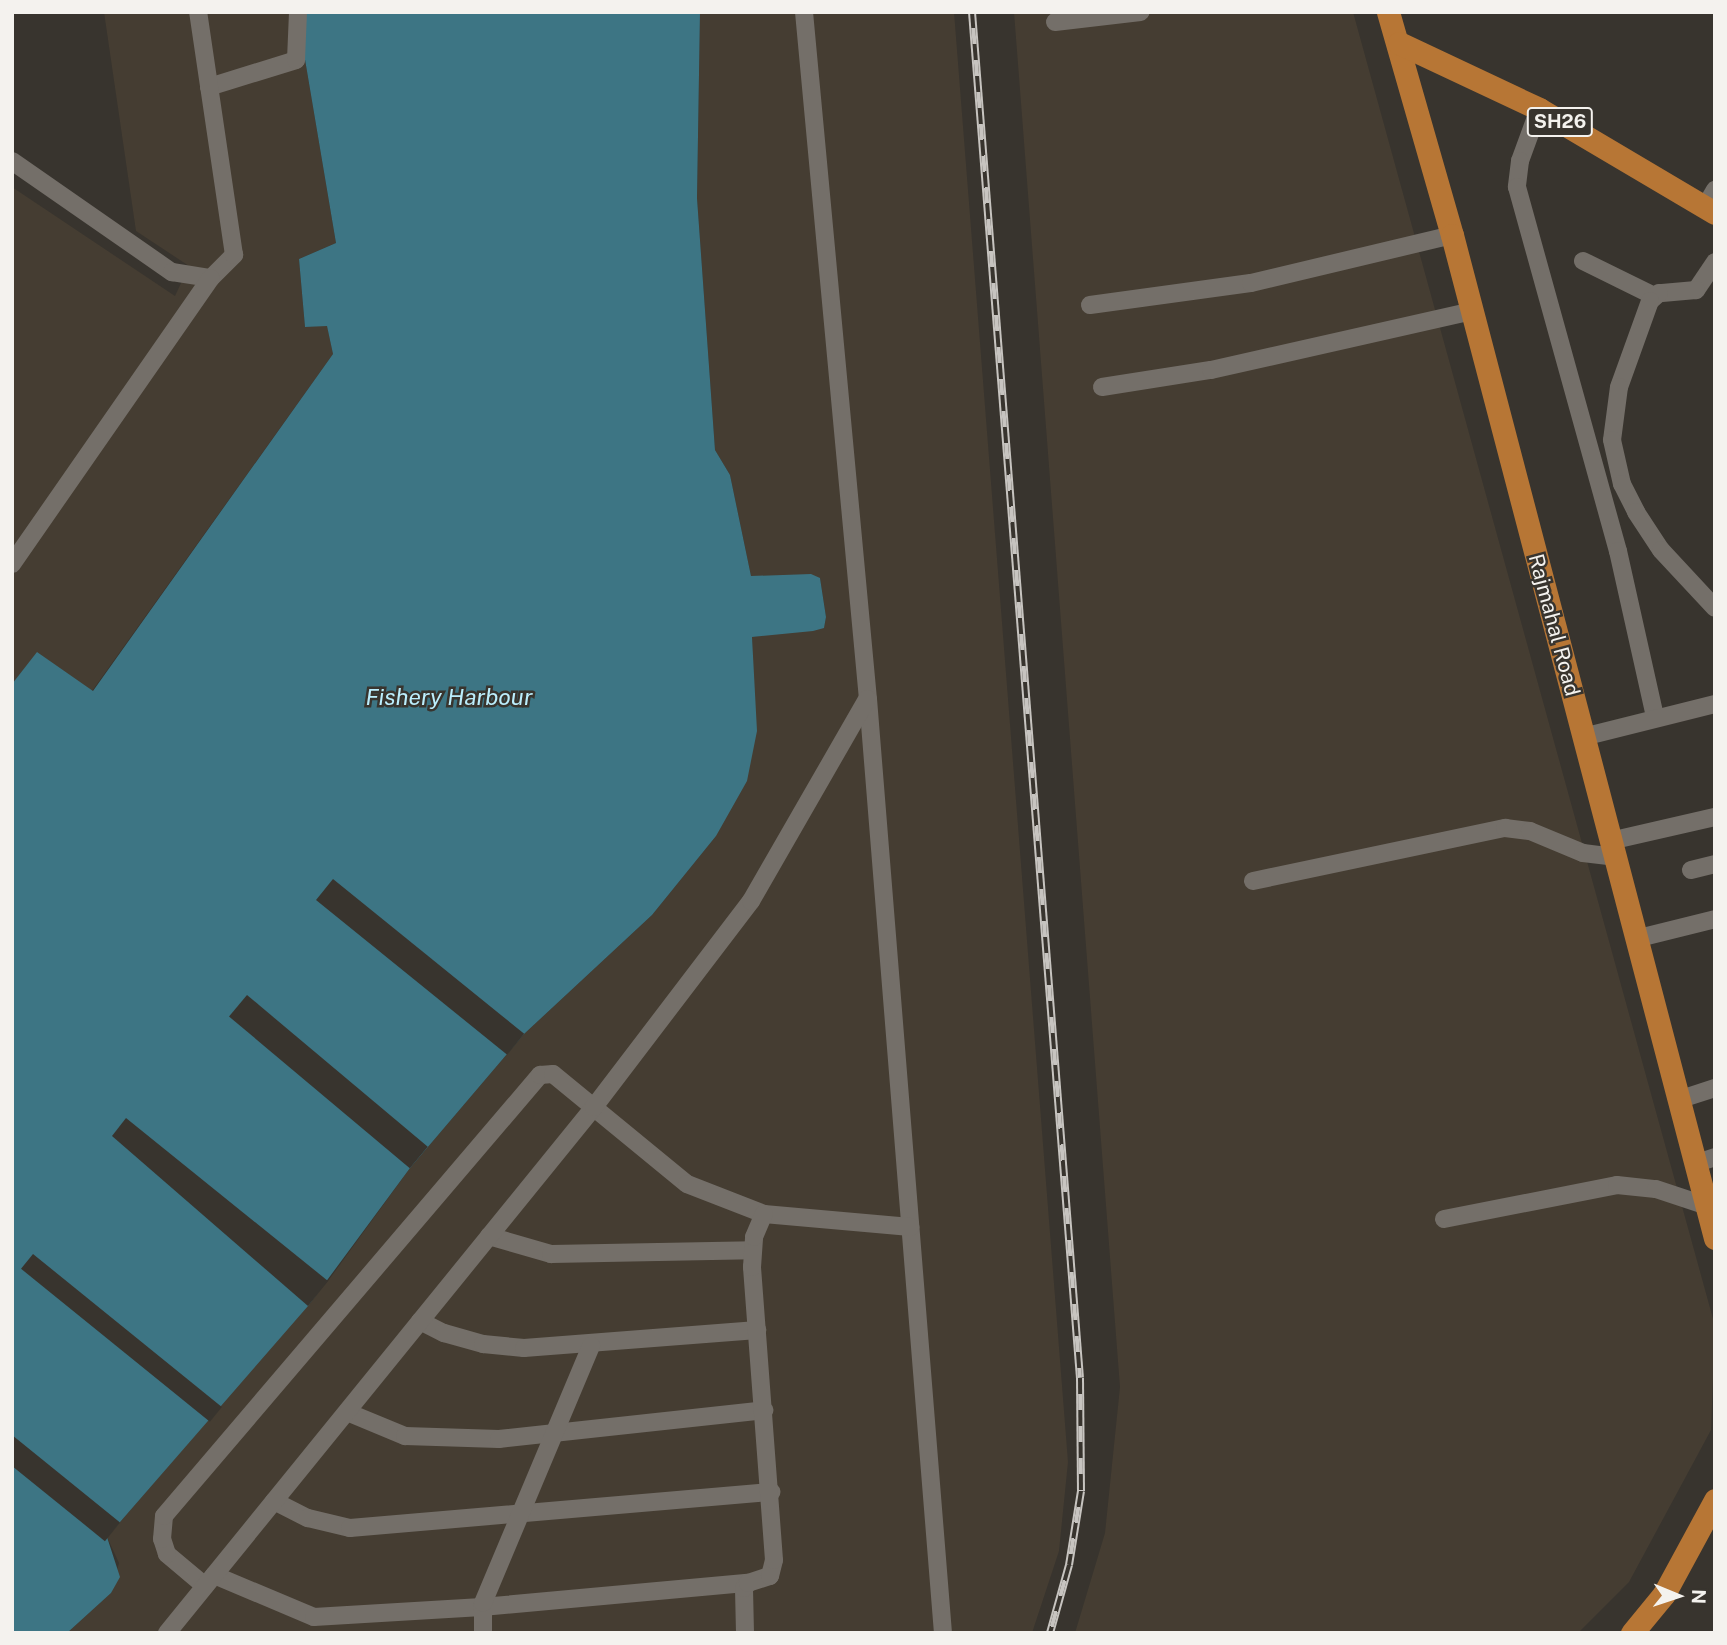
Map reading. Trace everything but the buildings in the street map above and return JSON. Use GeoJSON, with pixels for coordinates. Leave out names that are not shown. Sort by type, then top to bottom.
{"type":"FeatureCollection","features":[{"type":"Feature","properties":{"kind":"main road","name":"Rajmahal Road"},"geometry":{"type":"LineString","coordinates":[[1388,12],[1452,234],[1634,939],[1681,1099],[1706,1160],[1707,1206],[1715,1238]]}},
{"type":"Feature","properties":{"kind":"main road","name":"SH26"},"geometry":{"type":"LineString","coordinates":[[1399,43],[1539,109],[1711,203]]}},
{"type":"Feature","properties":{"kind":"main road"},"geometry":{"type":"LineString","coordinates":[[1633,1633],[1664,1594],[1715,1500]]}},
{"type":"Feature","properties":{"kind":"street"},"geometry":{"type":"LineString","coordinates":[[12,564],[211,278],[234,255],[198,12]]}},
{"type":"Feature","properties":{"kind":"street"},"geometry":{"type":"LineString","coordinates":[[209,87],[296,60],[298,12]]}},
{"type":"Feature","properties":{"kind":"street"},"geometry":{"type":"LineString","coordinates":[[804,12],[862,637],[943,1633]]}},
{"type":"Feature","properties":{"kind":"street"},"geometry":{"type":"LineString","coordinates":[[1055,22],[1140,12]]}},
{"type":"Feature","properties":{"kind":"street"},"geometry":{"type":"LineString","coordinates":[[1539,109],[1520,161],[1517,187],[1618,551],[1656,716]]}},
{"type":"Feature","properties":{"kind":"street"},"geometry":{"type":"LineString","coordinates":[[12,161],[172,272],[211,278]]}},
{"type":"Feature","properties":{"kind":"street"},"geometry":{"type":"LineString","coordinates":[[1090,305],[1251,283],[1452,234]]}},
{"type":"Feature","properties":{"kind":"street"},"geometry":{"type":"LineString","coordinates":[[1583,261],[1654,296],[1696,290],[1715,262]]}},
{"type":"Feature","properties":{"kind":"street"},"geometry":{"type":"LineString","coordinates":[[1654,296],[1619,387],[1614,457],[1622,484],[1661,550],[1715,608]]}},
{"type":"Feature","properties":{"kind":"street"},"geometry":{"type":"LineString","coordinates":[[1102,387],[1211,370],[1472,311]]}},
{"type":"Feature","properties":{"kind":"street"},"geometry":{"type":"LineString","coordinates":[[167,1633],[593,1107],[751,901],[867,699]]}},
{"type":"Feature","properties":{"kind":"street"},"geometry":{"type":"LineString","coordinates":[[1583,737],[1656,716],[1715,704]]}},
{"type":"Feature","properties":{"kind":"street"},"geometry":{"type":"LineString","coordinates":[[1253,881],[1506,828],[1530,831],[1583,853],[1612,849],[1715,817]]}},
{"type":"Feature","properties":{"kind":"street"},"geometry":{"type":"LineString","coordinates":[[1691,870],[1715,864]]}},
{"type":"Feature","properties":{"kind":"street"},"geometry":{"type":"LineString","coordinates":[[1634,939],[1715,919]]}},
{"type":"Feature","properties":{"kind":"street"},"geometry":{"type":"LineString","coordinates":[[764,1214],[752,1250],[771,1492],[774,1570],[770,1576],[748,1583],[305,1624],[209,1581],[167,1553],[162,1539],[164,1516],[540,1075],[553,1074],[675,1177],[764,1214],[910,1227]]}},
{"type":"Feature","properties":{"kind":"street"},"geometry":{"type":"LineString","coordinates":[[1681,1099],[1715,1087]]}},
{"type":"Feature","properties":{"kind":"street"},"geometry":{"type":"LineString","coordinates":[[1444,1219],[1617,1185],[1656,1189],[1707,1206]]}},
{"type":"Feature","properties":{"kind":"street"},"geometry":{"type":"LineString","coordinates":[[489,1236],[551,1254],[752,1250]]}},
{"type":"Feature","properties":{"kind":"street"},"geometry":{"type":"LineString","coordinates":[[421,1321],[444,1333],[483,1344],[591,1346],[757,1330]]}},
{"type":"Feature","properties":{"kind":"street"},"geometry":{"type":"LineString","coordinates":[[483,1633],[482,1607],[550,1435],[591,1346]]}},
{"type":"Feature","properties":{"kind":"street"},"geometry":{"type":"LineString","coordinates":[[346,1412],[388,1431],[422,1438],[550,1435],[764,1410]]}},
{"type":"Feature","properties":{"kind":"street"},"geometry":{"type":"LineString","coordinates":[[274,1501],[334,1527],[771,1492]]}},
{"type":"Feature","properties":{"kind":"street"},"geometry":{"type":"LineString","coordinates":[[745,1633],[743,1595],[748,1583]]}},
{"type":"Feature","properties":{"kind":"shaded area"},"geometry":{"type":"Polygon","coordinates":[[[104,12],[297,12],[336,243],[299,259],[305,327],[327,325],[333,354],[92,691],[38,653],[12,684],[12,187],[175,296],[189,266],[136,231],[104,12]]]}},
{"type":"Feature","properties":{"kind":"shaded area"},"geometry":{"type":"Polygon","coordinates":[[[700,12],[954,12],[1068,1462],[1059,1551],[1032,1633],[67,1633],[111,1593],[119,1563],[107,1537],[328,1281],[410,1168],[524,1034],[652,915],[716,836],[753,683],[752,637],[824,627],[826,617],[820,578],[751,576],[730,475],[715,450],[697,198],[700,12]]]}},
{"type":"Feature","properties":{"kind":"shaded area"},"geometry":{"type":"Polygon","coordinates":[[[1014,12],[1353,12],[1715,1326],[1711,1430],[1629,1582],[1579,1632],[1075,1633],[1105,1533],[1120,1387],[1014,12]]]}},
{"type":"Feature","properties":{"kind":"water","name":"Fishery Harbour"},"geometry":{"type":"Polygon","coordinates":[[[297,12],[700,12],[697,198],[715,450],[730,475],[751,576],[811,574],[820,578],[826,617],[824,628],[813,631],[752,637],[757,731],[747,781],[716,836],[652,915],[524,1034],[410,1168],[308,1306],[107,1537],[120,1577],[111,1593],[67,1633],[12,1633],[12,684],[37,652],[93,691],[333,354],[327,326],[305,327],[299,259],[336,243],[297,12]]]}},
{"type":"Feature","properties":{"kind":"pier"},"geometry":{"type":"Polygon","coordinates":[[[333,879],[524,1034],[507,1055],[316,900],[333,879]]]}},
{"type":"Feature","properties":{"kind":"pier"},"geometry":{"type":"Polygon","coordinates":[[[247,995],[428,1147],[410,1168],[229,1016],[247,995]]]}},
{"type":"Feature","properties":{"kind":"pier"},"geometry":{"type":"Polygon","coordinates":[[[126,1118],[328,1281],[308,1306],[112,1136],[126,1118]]]}},
{"type":"Feature","properties":{"kind":"pier"},"geometry":{"type":"Polygon","coordinates":[[[33,1254],[222,1407],[210,1422],[21,1269],[33,1254]]]}},
{"type":"Feature","properties":{"kind":"pier"},"geometry":{"type":"Polygon","coordinates":[[[12,1435],[120,1522],[105,1541],[12,1466],[12,1435]]]}},
{"type":"Feature","properties":{"kind":"railway"},"geometry":{"type":"LineString","coordinates":[[972,12],[1080,1378],[1081,1491],[1069,1565],[1050,1633]]}}]}
